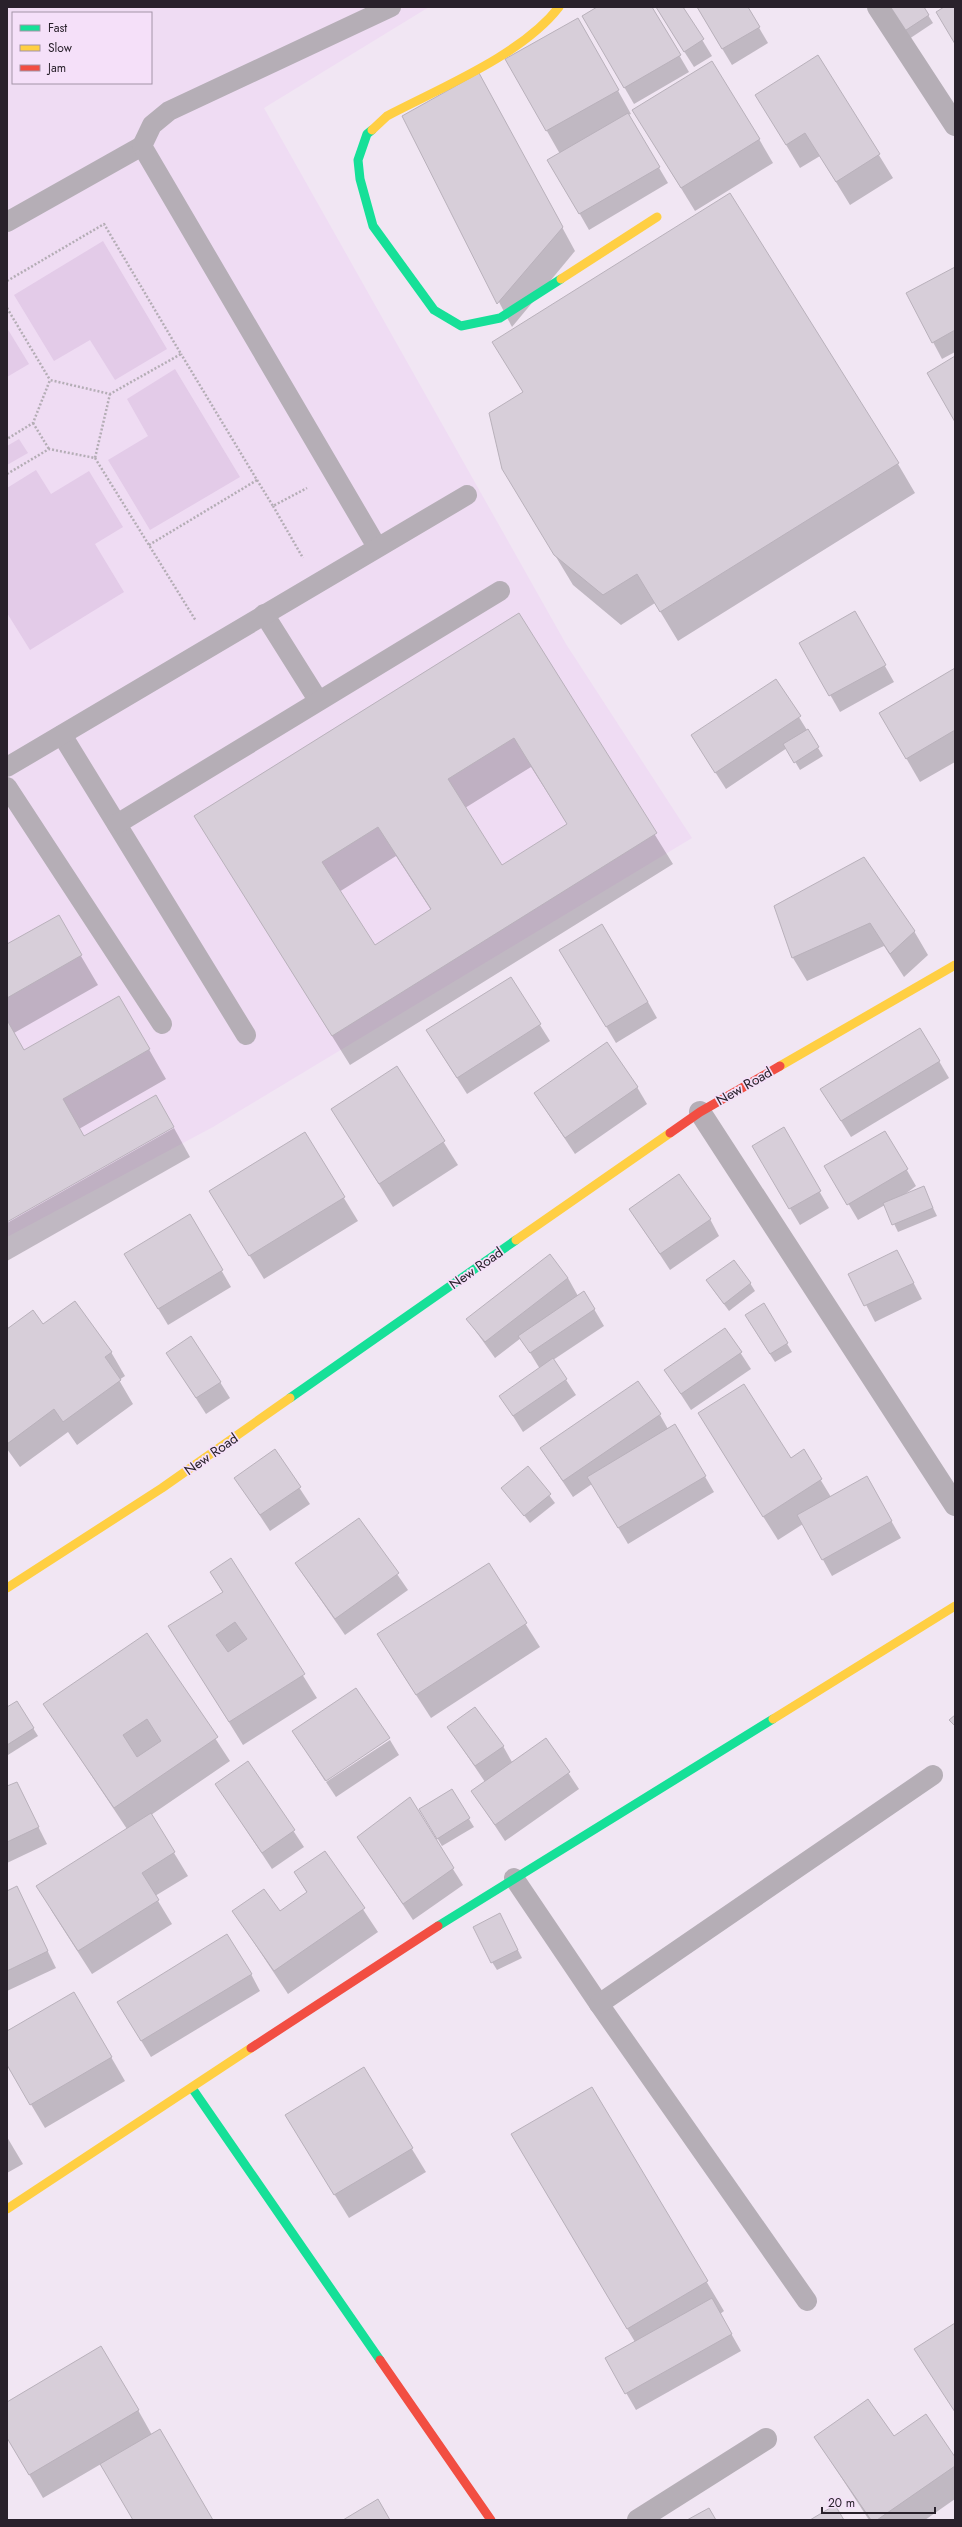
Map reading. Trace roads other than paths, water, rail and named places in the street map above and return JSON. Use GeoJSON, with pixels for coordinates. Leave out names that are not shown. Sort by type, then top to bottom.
{"type":"FeatureCollection","features":[{"type":"Feature","properties":{"kind":"street"},"geometry":{"type":"LineString","coordinates":[[559,7],[549,20],[501,56],[386,116],[367,134],[358,160],[360,179],[373,226],[434,310],[461,326],[500,318],[657,217]]}},
{"type":"Feature","properties":{"kind":"street"},"geometry":{"type":"LineString","coordinates":[[878,7],[953,116]]}},
{"type":"Feature","properties":{"kind":"street","name":"New Road"},"geometry":{"type":"LineString","coordinates":[[7,1588],[162,1488],[700,1112],[955,965]]}},
{"type":"Feature","properties":{"kind":"street"},"geometry":{"type":"LineString","coordinates":[[700,1112],[955,1505]]}},
{"type":"Feature","properties":{"kind":"street"},"geometry":{"type":"LineString","coordinates":[[7,2209],[419,1938],[955,1606]]}},
{"type":"Feature","properties":{"kind":"street"},"geometry":{"type":"LineString","coordinates":[[192,2088],[491,2520]]}},
{"type":"Feature","properties":{"kind":"street"},"geometry":{"type":"LineString","coordinates":[[638,2520],[766,2439]]}},
{"type":"Feature","properties":{"kind":"lane"},"geometry":{"type":"LineString","coordinates":[[7,222],[142,146],[152,125],[169,111],[391,7]]}},
{"type":"Feature","properties":{"kind":"lane"},"geometry":{"type":"LineString","coordinates":[[142,146],[377,547]]}},
{"type":"Feature","properties":{"kind":"lane"},"geometry":{"type":"LineString","coordinates":[[7,767],[467,495]]}},
{"type":"Feature","properties":{"kind":"lane"},"geometry":{"type":"LineString","coordinates":[[117,824],[318,700],[500,591]]}},
{"type":"Feature","properties":{"kind":"lane"},"geometry":{"type":"LineString","coordinates":[[264,614],[318,700]]}},
{"type":"Feature","properties":{"kind":"lane"},"geometry":{"type":"LineString","coordinates":[[62,735],[246,1035]]}},
{"type":"Feature","properties":{"kind":"lane"},"geometry":{"type":"LineString","coordinates":[[7,787],[162,1024]]}},
{"type":"Feature","properties":{"kind":"lane"},"geometry":{"type":"LineString","coordinates":[[599,2004],[933,1776]]}},
{"type":"Feature","properties":{"kind":"lane"},"geometry":{"type":"LineString","coordinates":[[514,1878],[599,2004],[807,2301]]}}]}
